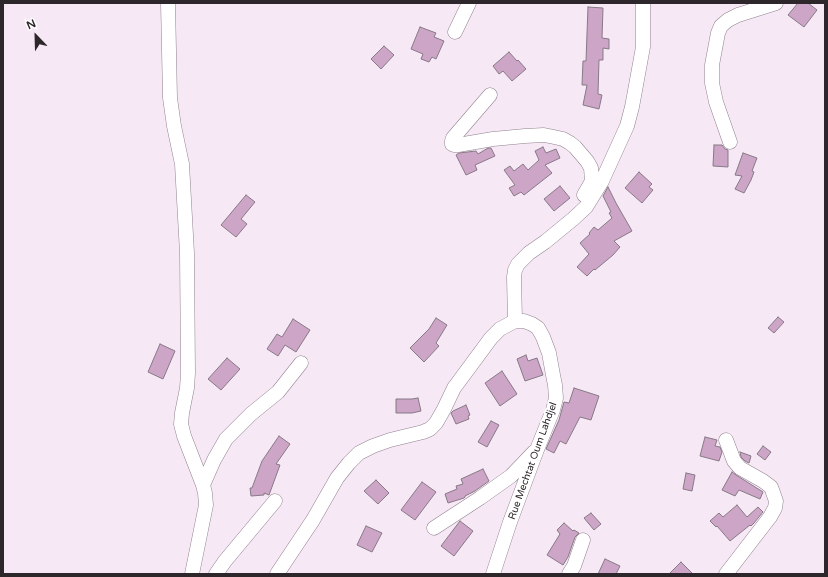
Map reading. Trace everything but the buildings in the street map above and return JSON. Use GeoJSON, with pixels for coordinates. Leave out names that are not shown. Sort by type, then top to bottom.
{"type":"FeatureCollection","features":[{"type":"Feature","properties":{"kind":"street"},"geometry":{"type":"LineString","coordinates":[[168,3],[170,98],[182,164],[187,253],[188,373],[187,388],[182,413],[182,424],[184,436],[203,485],[206,505],[192,574]]}},
{"type":"Feature","properties":{"kind":"street"},"geometry":{"type":"LineString","coordinates":[[454,32],[469,3]]}},
{"type":"Feature","properties":{"kind":"street"},"geometry":{"type":"LineString","coordinates":[[277,574],[313,520],[337,478],[349,463],[359,453],[373,446],[430,429],[436,423],[454,388],[492,338],[500,329],[515,321],[514,277],[518,264],[529,253],[545,242],[586,207],[602,181],[627,126],[643,47],[643,3]]}},
{"type":"Feature","properties":{"kind":"street"},"geometry":{"type":"LineString","coordinates":[[730,142],[721,117],[712,83],[712,65],[718,33],[721,26],[739,9],[776,3]]}},
{"type":"Feature","properties":{"kind":"street"},"geometry":{"type":"LineString","coordinates":[[490,95],[453,138],[452,144],[458,145],[493,139],[544,135],[570,143],[580,153],[591,168],[592,181],[587,192],[562,228]]}},
{"type":"Feature","properties":{"kind":"street","name":"Rue Mechtat Oum Lahdjel"},"geometry":{"type":"LineString","coordinates":[[493,574],[510,522],[553,410],[556,398],[549,353],[543,337],[538,328],[532,324],[524,321],[515,321]]}},
{"type":"Feature","properties":{"kind":"street"},"geometry":{"type":"LineString","coordinates":[[203,485],[214,460],[226,439],[251,414],[278,392],[301,363]]}},
{"type":"Feature","properties":{"kind":"street"},"geometry":{"type":"LineString","coordinates":[[726,440],[734,461],[740,468],[771,487],[776,501],[775,508],[770,517],[726,574]]}},
{"type":"Feature","properties":{"kind":"street"},"geometry":{"type":"LineString","coordinates":[[434,528],[511,476],[538,447]]}},
{"type":"Feature","properties":{"kind":"street"},"geometry":{"type":"LineString","coordinates":[[216,574],[275,501]]}},
{"type":"Feature","properties":{"kind":"street"},"geometry":{"type":"LineString","coordinates":[[568,574],[574,566],[583,540]]}}]}
